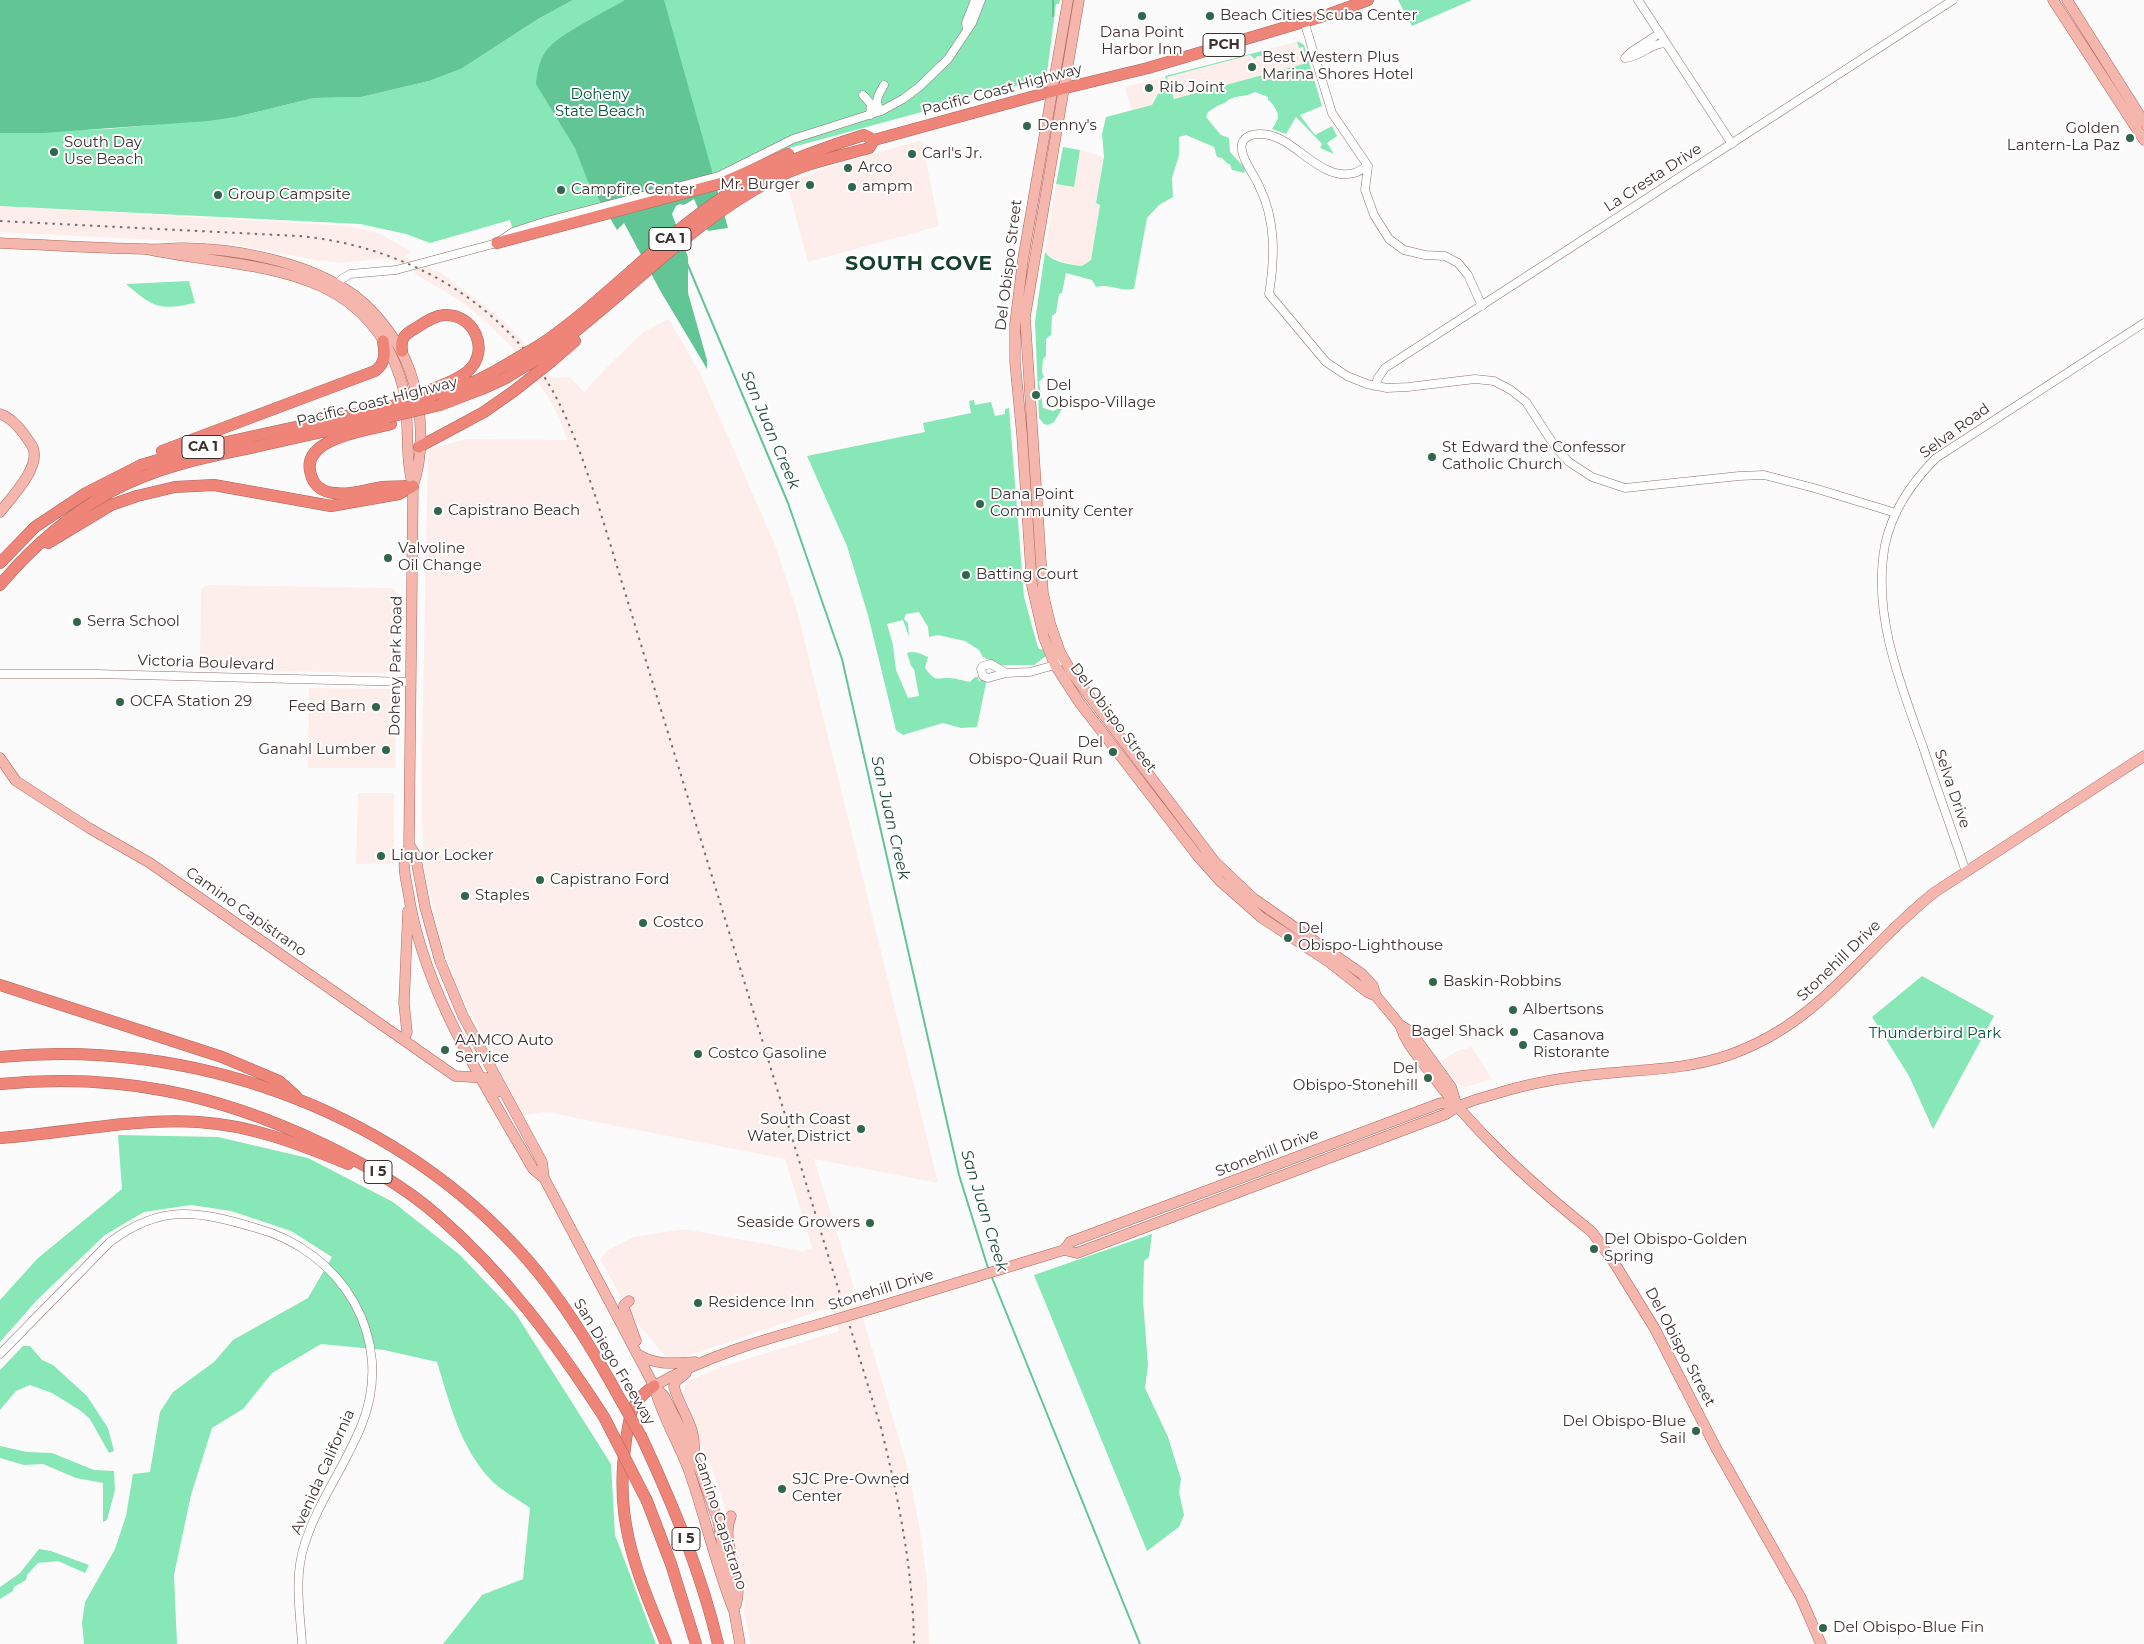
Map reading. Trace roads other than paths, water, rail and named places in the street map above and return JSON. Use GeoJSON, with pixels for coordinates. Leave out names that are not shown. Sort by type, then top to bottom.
{"type":"FeatureCollection","features":[{"type":"Feature","properties":{"kind":"highway","name":"Pacific Coast Highway"},"geometry":{"type":"LineString","coordinates":[[0,585],[23,558],[79,512],[111,492],[162,469],[184,462],[390,414],[431,393],[500,374],[547,353],[573,323],[620,293],[727,200],[773,169],[822,148],[864,135],[874,140],[1058,89],[1148,68],[1368,0]]}},
{"type":"Feature","properties":{"kind":"highway","name":"Pacific Coast Highway"},"geometry":{"type":"LineString","coordinates":[[620,293],[696,217],[727,200],[792,170],[869,148],[874,140]]}},
{"type":"Feature","properties":{"kind":"highway"},"geometry":{"type":"LineString","coordinates":[[497,244],[595,213],[720,180],[798,150],[822,148]]}},
{"type":"Feature","properties":{"kind":"highway"},"geometry":{"type":"LineString","coordinates":[[419,446],[484,412],[514,391],[547,353],[620,293]]}},
{"type":"Feature","properties":{"kind":"highway"},"geometry":{"type":"LineString","coordinates":[[402,351],[402,338],[437,316],[453,315],[470,326],[478,339],[476,361],[467,372],[431,393]]}},
{"type":"Feature","properties":{"kind":"highway"},"geometry":{"type":"LineString","coordinates":[[35,527],[97,480],[126,465],[375,371],[382,364],[384,358],[383,341]]}},
{"type":"Feature","properties":{"kind":"highway","name":"Pacific Coast Highway"},"geometry":{"type":"LineString","coordinates":[[0,563],[35,527],[101,484],[160,458],[199,448],[440,406],[482,389],[500,374]]}},
{"type":"Feature","properties":{"kind":"highway"},"geometry":{"type":"LineString","coordinates":[[390,414],[325,443],[314,452],[310,460],[310,474],[318,487],[332,493],[345,494],[383,487],[413,486]]}},
{"type":"Feature","properties":{"kind":"highway"},"geometry":{"type":"LineString","coordinates":[[23,558],[111,505],[175,486],[214,484],[331,506],[399,494],[413,486]]}},
{"type":"Feature","properties":{"kind":"highway"},"geometry":{"type":"LineString","coordinates":[[0,985],[222,1057],[279,1081],[302,1100]]}},
{"type":"Feature","properties":{"kind":"highway","name":"San Diego Freeway"},"geometry":{"type":"LineString","coordinates":[[0,1057],[66,1053],[156,1061],[242,1080],[302,1100],[339,1116],[377,1137],[440,1180],[493,1224],[520,1252],[568,1311],[610,1381],[642,1438],[682,1527],[713,1620],[718,1644]]}},
{"type":"Feature","properties":{"kind":"highway","name":"I 5"},"geometry":{"type":"LineString","coordinates":[[0,1084],[58,1080],[102,1081],[167,1090],[206,1099],[289,1128],[374,1169],[438,1215],[491,1267],[538,1320],[604,1417],[647,1501],[671,1564],[696,1644]]}},
{"type":"Feature","properties":{"kind":"highway"},"geometry":{"type":"LineString","coordinates":[[0,1138],[145,1122],[198,1122],[244,1128],[281,1137],[354,1167],[438,1215]]}},
{"type":"Feature","properties":{"kind":"highway"},"geometry":{"type":"LineString","coordinates":[[654,1386],[640,1394],[631,1410],[622,1462],[623,1506],[624,1522],[637,1571],[666,1644]]}},
{"type":"Feature","properties":{"kind":"main road"},"geometry":{"type":"LineString","coordinates":[[1058,89],[1068,0]]}},
{"type":"Feature","properties":{"kind":"main road"},"geometry":{"type":"LineString","coordinates":[[1058,89],[1079,0]]}},
{"type":"Feature","properties":{"kind":"main road"},"geometry":{"type":"LineString","coordinates":[[2053,0],[2144,140]]}},
{"type":"Feature","properties":{"kind":"main road"},"geometry":{"type":"LineString","coordinates":[[2057,0],[2068,7],[2076,29],[2085,28],[2144,122]]}},
{"type":"Feature","properties":{"kind":"main road","name":"Del Obispo Street"},"geometry":{"type":"LineString","coordinates":[[1058,89],[1023,259],[1014,344],[1032,586],[1038,620],[1059,662],[1094,703],[1215,862],[1253,898],[1350,965],[1373,986],[1376,996],[1400,1025],[1403,1038],[1441,1089],[1501,1153],[1592,1232],[1615,1264],[1655,1329],[1716,1448],[1801,1598],[1821,1644]]}},
{"type":"Feature","properties":{"kind":"main road"},"geometry":{"type":"LineString","coordinates":[[0,243],[146,249],[182,248],[246,254],[300,268],[335,288]]}},
{"type":"Feature","properties":{"kind":"main road","name":"Doheny Park Road"},"geometry":{"type":"LineString","coordinates":[[335,288],[365,318],[383,341],[394,362],[404,391],[408,420],[408,470],[413,486],[409,847],[404,856],[412,911]]}},
{"type":"Feature","properties":{"kind":"main road","name":"Doheny Park Road"},"geometry":{"type":"LineString","coordinates":[[335,288],[362,302],[377,318],[402,351],[416,393],[419,470],[413,486]]}},
{"type":"Feature","properties":{"kind":"main road"},"geometry":{"type":"LineString","coordinates":[[0,414],[6,416],[20,430],[34,449],[34,461],[30,472],[0,512]]}},
{"type":"Feature","properties":{"kind":"main road","name":"Stonehill Drive"},"geometry":{"type":"LineString","coordinates":[[654,1386],[678,1372],[703,1361],[754,1343],[1026,1263],[1064,1250],[1077,1253],[1446,1114],[1457,1106],[1547,1080],[1608,1073],[1669,1070],[1698,1064],[1755,1044],[1799,1020],[1818,1005],[1914,909],[1966,872],[2144,756]]}},
{"type":"Feature","properties":{"kind":"main road","name":"Camino Capistrano"},"geometry":{"type":"LineString","coordinates":[[0,758],[16,781],[89,828],[150,863],[455,1076],[481,1077]]}},
{"type":"Feature","properties":{"kind":"main road","name":"Doheny Park Road"},"geometry":{"type":"LineString","coordinates":[[409,847],[415,854],[425,907]]}},
{"type":"Feature","properties":{"kind":"main road"},"geometry":{"type":"LineString","coordinates":[[404,1039],[407,1032],[404,1003],[409,897]]}},
{"type":"Feature","properties":{"kind":"main road","name":"Camino Capistrano"},"geometry":{"type":"LineString","coordinates":[[425,907],[440,961],[463,1016],[542,1162],[544,1178]]}},
{"type":"Feature","properties":{"kind":"main road","name":"Camino Capistrano"},"geometry":{"type":"LineString","coordinates":[[412,911],[427,968],[481,1077],[533,1168],[544,1178],[654,1386],[664,1396],[690,1462],[727,1594],[734,1611]]}},
{"type":"Feature","properties":{"kind":"main road"},"geometry":{"type":"LineString","coordinates":[[481,1077],[488,1078],[507,1107],[514,1111]]}},
{"type":"Feature","properties":{"kind":"main road","name":"Stonehill Drive"},"geometry":{"type":"LineString","coordinates":[[1064,1250],[1070,1242],[1441,1103],[1457,1106]]}},
{"type":"Feature","properties":{"kind":"main road"},"geometry":{"type":"LineString","coordinates":[[1304,1168],[1313,1152]]}},
{"type":"Feature","properties":{"kind":"main road"},"geometry":{"type":"LineString","coordinates":[[606,1295],[618,1301],[629,1301],[624,1308],[636,1340],[638,1354],[656,1363],[668,1364],[703,1361]]}},
{"type":"Feature","properties":{"kind":"main road"},"geometry":{"type":"LineString","coordinates":[[690,1462],[695,1442],[690,1422],[674,1387],[679,1377],[703,1361]]}},
{"type":"Feature","properties":{"kind":"main road","name":"Camino Capistrano"},"geometry":{"type":"LineString","coordinates":[[690,1462],[708,1490],[718,1521],[740,1644]]}},
{"type":"Feature","properties":{"kind":"main road"},"geometry":{"type":"LineString","coordinates":[[731,1516],[728,1531],[739,1588],[734,1611]]}},
{"type":"Feature","properties":{"kind":"main road"},"geometry":{"type":"LineString","coordinates":[[718,1521],[714,1531],[714,1538],[727,1594]]}},
{"type":"Feature","properties":{"kind":"street"},"geometry":{"type":"LineString","coordinates":[[967,29],[966,23],[975,0]]}},
{"type":"Feature","properties":{"kind":"street"},"geometry":{"type":"LineString","coordinates":[[720,180],[793,139],[881,111],[903,99],[931,77],[948,59],[972,23],[980,0]]}},
{"type":"Feature","properties":{"kind":"street"},"geometry":{"type":"LineString","coordinates":[[967,29],[974,26],[985,0]]}},
{"type":"Feature","properties":{"kind":"street"},"geometry":{"type":"LineString","coordinates":[[1638,0],[1732,144]]}},
{"type":"Feature","properties":{"kind":"street","name":"La Cresta Drive"},"geometry":{"type":"LineString","coordinates":[[1375,386],[1385,368],[1954,0]]}},
{"type":"Feature","properties":{"kind":"street"},"geometry":{"type":"LineString","coordinates":[[1304,21],[1332,113],[1368,166],[1365,190],[1374,216],[1389,238],[1404,250],[1425,255],[1445,256],[1458,263],[1468,275],[1482,306]]}},
{"type":"Feature","properties":{"kind":"street"},"geometry":{"type":"LineString","coordinates":[[1660,33],[1625,58],[1634,58],[1656,43],[1666,43]]}},
{"type":"Feature","properties":{"kind":"street"},"geometry":{"type":"LineString","coordinates":[[881,111],[876,105],[876,100],[884,85]]}},
{"type":"Feature","properties":{"kind":"street"},"geometry":{"type":"LineString","coordinates":[[863,95],[871,104],[870,115]]}},
{"type":"Feature","properties":{"kind":"street"},"geometry":{"type":"LineString","coordinates":[[1368,166],[1353,173],[1335,172],[1311,162],[1284,140],[1269,135],[1254,134],[1245,138],[1242,144],[1243,154],[1261,190],[1272,226],[1273,267],[1269,294],[1326,362],[1347,376],[1375,386],[1408,388],[1461,380],[1494,381],[1526,402],[1556,448],[1569,462],[1592,477],[1625,488],[1764,475],[1896,513]]}},
{"type":"Feature","properties":{"kind":"street"},"geometry":{"type":"LineString","coordinates":[[335,288],[342,279],[350,274],[396,270],[497,244],[513,232],[547,221],[595,213]]}},
{"type":"Feature","properties":{"kind":"street","name":"Selva Road"},"geometry":{"type":"LineString","coordinates":[[1911,714],[1887,634],[1881,590],[1885,544],[1896,513],[1919,476],[1936,458],[2144,323]]}},
{"type":"Feature","properties":{"kind":"street"},"geometry":{"type":"LineString","coordinates":[[1006,673],[1030,672],[1059,662]]}},
{"type":"Feature","properties":{"kind":"street","name":"Victoria Boulevard"},"geometry":{"type":"LineString","coordinates":[[0,674],[96,674],[411,682]]}},
{"type":"Feature","properties":{"kind":"street","name":"Selva Drive"},"geometry":{"type":"LineString","coordinates":[[1911,714],[1966,872]]}},
{"type":"Feature","properties":{"kind":"street","name":"Avenida California"},"geometry":{"type":"LineString","coordinates":[[0,1354],[110,1242],[128,1229],[149,1220],[168,1215],[188,1213],[210,1215],[269,1231],[292,1240],[312,1253],[328,1267],[354,1302],[364,1324],[372,1370],[370,1393],[362,1423],[314,1516],[303,1549],[299,1578],[302,1644]]}},
{"type":"Feature","properties":{"kind":"waterway"},"geometry":{"type":"LineString","coordinates":[[1053,0],[1053,16]]}},
{"type":"Feature","properties":{"kind":"waterway","name":"San Juan Creek"},"geometry":{"type":"LineString","coordinates":[[687,263],[788,503],[842,659],[959,1175],[988,1268]]}},
{"type":"Feature","properties":{"kind":"waterway","name":"San Juan Creek"},"geometry":{"type":"LineString","coordinates":[[991,1275],[1140,1644]]}},
{"type":"Feature","properties":{"kind":"railway"},"geometry":{"type":"LineString","coordinates":[[0,221],[299,236],[335,241],[370,250],[405,262],[437,278],[468,297],[496,320],[521,346],[543,375],[567,420],[597,501],[881,1428],[904,1535],[911,1589],[914,1644]]}},
{"type":"Feature","properties":{"kind":"place","name":"Dana Point Harbor Inn"},"geometry":{"type":"Point","coordinates":[1142,16]}},
{"type":"Feature","properties":{"kind":"place","name":"Beach Cities Scuba Center"},"geometry":{"type":"Point","coordinates":[1210,16]}},
{"type":"Feature","properties":{"kind":"place","name":"Best Western Plus Marina Shores Hotel"},"geometry":{"type":"Point","coordinates":[1252,67]}},
{"type":"Feature","properties":{"kind":"place","name":"Rib Joint"},"geometry":{"type":"Point","coordinates":[1149,88]}},
{"type":"Feature","properties":{"kind":"place","name":"Denny's"},"geometry":{"type":"Point","coordinates":[1027,126]}},
{"type":"Feature","properties":{"kind":"place","name":"Golden Lantern-La Paz"},"geometry":{"type":"Point","coordinates":[2130,138]}},
{"type":"Feature","properties":{"kind":"place","name":"South Day Use Beach"},"geometry":{"type":"Point","coordinates":[54,152]}},
{"type":"Feature","properties":{"kind":"place","name":"Carl's Jr."},"geometry":{"type":"Point","coordinates":[912,154]}},
{"type":"Feature","properties":{"kind":"place","name":"Arco"},"geometry":{"type":"Point","coordinates":[848,168]}},
{"type":"Feature","properties":{"kind":"place","name":"Mr. Burger"},"geometry":{"type":"Point","coordinates":[810,185]}},
{"type":"Feature","properties":{"kind":"place","name":"ampm"},"geometry":{"type":"Point","coordinates":[852,187]}},
{"type":"Feature","properties":{"kind":"place","name":"Campfire Center"},"geometry":{"type":"Point","coordinates":[561,190]}},
{"type":"Feature","properties":{"kind":"place","name":"Group Campsite"},"geometry":{"type":"Point","coordinates":[218,195]}},
{"type":"Feature","properties":{"kind":"place","name":"Del Obispo-Village"},"geometry":{"type":"Point","coordinates":[1036,395]}},
{"type":"Feature","properties":{"kind":"place","name":"St Edward the Confessor Catholic Church"},"geometry":{"type":"Point","coordinates":[1432,457]}},
{"type":"Feature","properties":{"kind":"place","name":"Dana Point Community Center"},"geometry":{"type":"Point","coordinates":[980,504]}},
{"type":"Feature","properties":{"kind":"place","name":"Capistrano Beach"},"geometry":{"type":"Point","coordinates":[438,511]}},
{"type":"Feature","properties":{"kind":"place","name":"Valvoline Oil Change"},"geometry":{"type":"Point","coordinates":[388,558]}},
{"type":"Feature","properties":{"kind":"place","name":"Batting Court"},"geometry":{"type":"Point","coordinates":[966,575]}},
{"type":"Feature","properties":{"kind":"place","name":"Serra School"},"geometry":{"type":"Point","coordinates":[77,622]}},
{"type":"Feature","properties":{"kind":"place","name":"OCFA Station 29"},"geometry":{"type":"Point","coordinates":[120,702]}},
{"type":"Feature","properties":{"kind":"place","name":"Feed Barn"},"geometry":{"type":"Point","coordinates":[376,707]}},
{"type":"Feature","properties":{"kind":"place","name":"Ganahl Lumber"},"geometry":{"type":"Point","coordinates":[386,750]}},
{"type":"Feature","properties":{"kind":"place","name":"Del Obispo-Quail Run"},"geometry":{"type":"Point","coordinates":[1113,752]}},
{"type":"Feature","properties":{"kind":"place","name":"Liquor Locker"},"geometry":{"type":"Point","coordinates":[381,856]}},
{"type":"Feature","properties":{"kind":"place","name":"Capistrano Ford"},"geometry":{"type":"Point","coordinates":[540,880]}},
{"type":"Feature","properties":{"kind":"place","name":"Staples"},"geometry":{"type":"Point","coordinates":[465,896]}},
{"type":"Feature","properties":{"kind":"place","name":"Costco"},"geometry":{"type":"Point","coordinates":[643,923]}},
{"type":"Feature","properties":{"kind":"place","name":"Del Obispo-Lighthouse"},"geometry":{"type":"Point","coordinates":[1288,938]}},
{"type":"Feature","properties":{"kind":"place","name":"Baskin-Robbins"},"geometry":{"type":"Point","coordinates":[1433,982]}},
{"type":"Feature","properties":{"kind":"place","name":"Albertsons"},"geometry":{"type":"Point","coordinates":[1513,1010]}},
{"type":"Feature","properties":{"kind":"place","name":"Bagel Shack"},"geometry":{"type":"Point","coordinates":[1514,1032]}},
{"type":"Feature","properties":{"kind":"place","name":"Casanova Ristorante"},"geometry":{"type":"Point","coordinates":[1523,1045]}},
{"type":"Feature","properties":{"kind":"place","name":"AAMCO Auto Service"},"geometry":{"type":"Point","coordinates":[445,1050]}},
{"type":"Feature","properties":{"kind":"place","name":"Costco Gasoline"},"geometry":{"type":"Point","coordinates":[698,1054]}},
{"type":"Feature","properties":{"kind":"place","name":"Del Obispo-Stonehill"},"geometry":{"type":"Point","coordinates":[1428,1078]}},
{"type":"Feature","properties":{"kind":"place","name":"South Coast Water District"},"geometry":{"type":"Point","coordinates":[861,1129]}},
{"type":"Feature","properties":{"kind":"place","name":"Seaside Growers"},"geometry":{"type":"Point","coordinates":[870,1223]}},
{"type":"Feature","properties":{"kind":"place","name":"Del Obispo-Golden Spring"},"geometry":{"type":"Point","coordinates":[1594,1249]}},
{"type":"Feature","properties":{"kind":"place","name":"Residence Inn"},"geometry":{"type":"Point","coordinates":[698,1303]}},
{"type":"Feature","properties":{"kind":"place","name":"Del Obispo-Blue Sail"},"geometry":{"type":"Point","coordinates":[1696,1431]}},
{"type":"Feature","properties":{"kind":"place","name":"SJC Pre-Owned Center"},"geometry":{"type":"Point","coordinates":[782,1489]}},
{"type":"Feature","properties":{"kind":"place","name":"Del Obispo-Blue Fin"},"geometry":{"type":"Point","coordinates":[1823,1628]}},
{"type":"Feature","properties":{"kind":"district","name":"SOUTH COVE"},"geometry":{"type":"Point","coordinates":[919,264]}},
{"type":"Feature","properties":{"kind":"park label","name":"Doheny State Beach"},"geometry":{"type":"Point","coordinates":[600,104]}},
{"type":"Feature","properties":{"kind":"park label","name":"Thunderbird Park"},"geometry":{"type":"Point","coordinates":[1935,1034]}}]}
